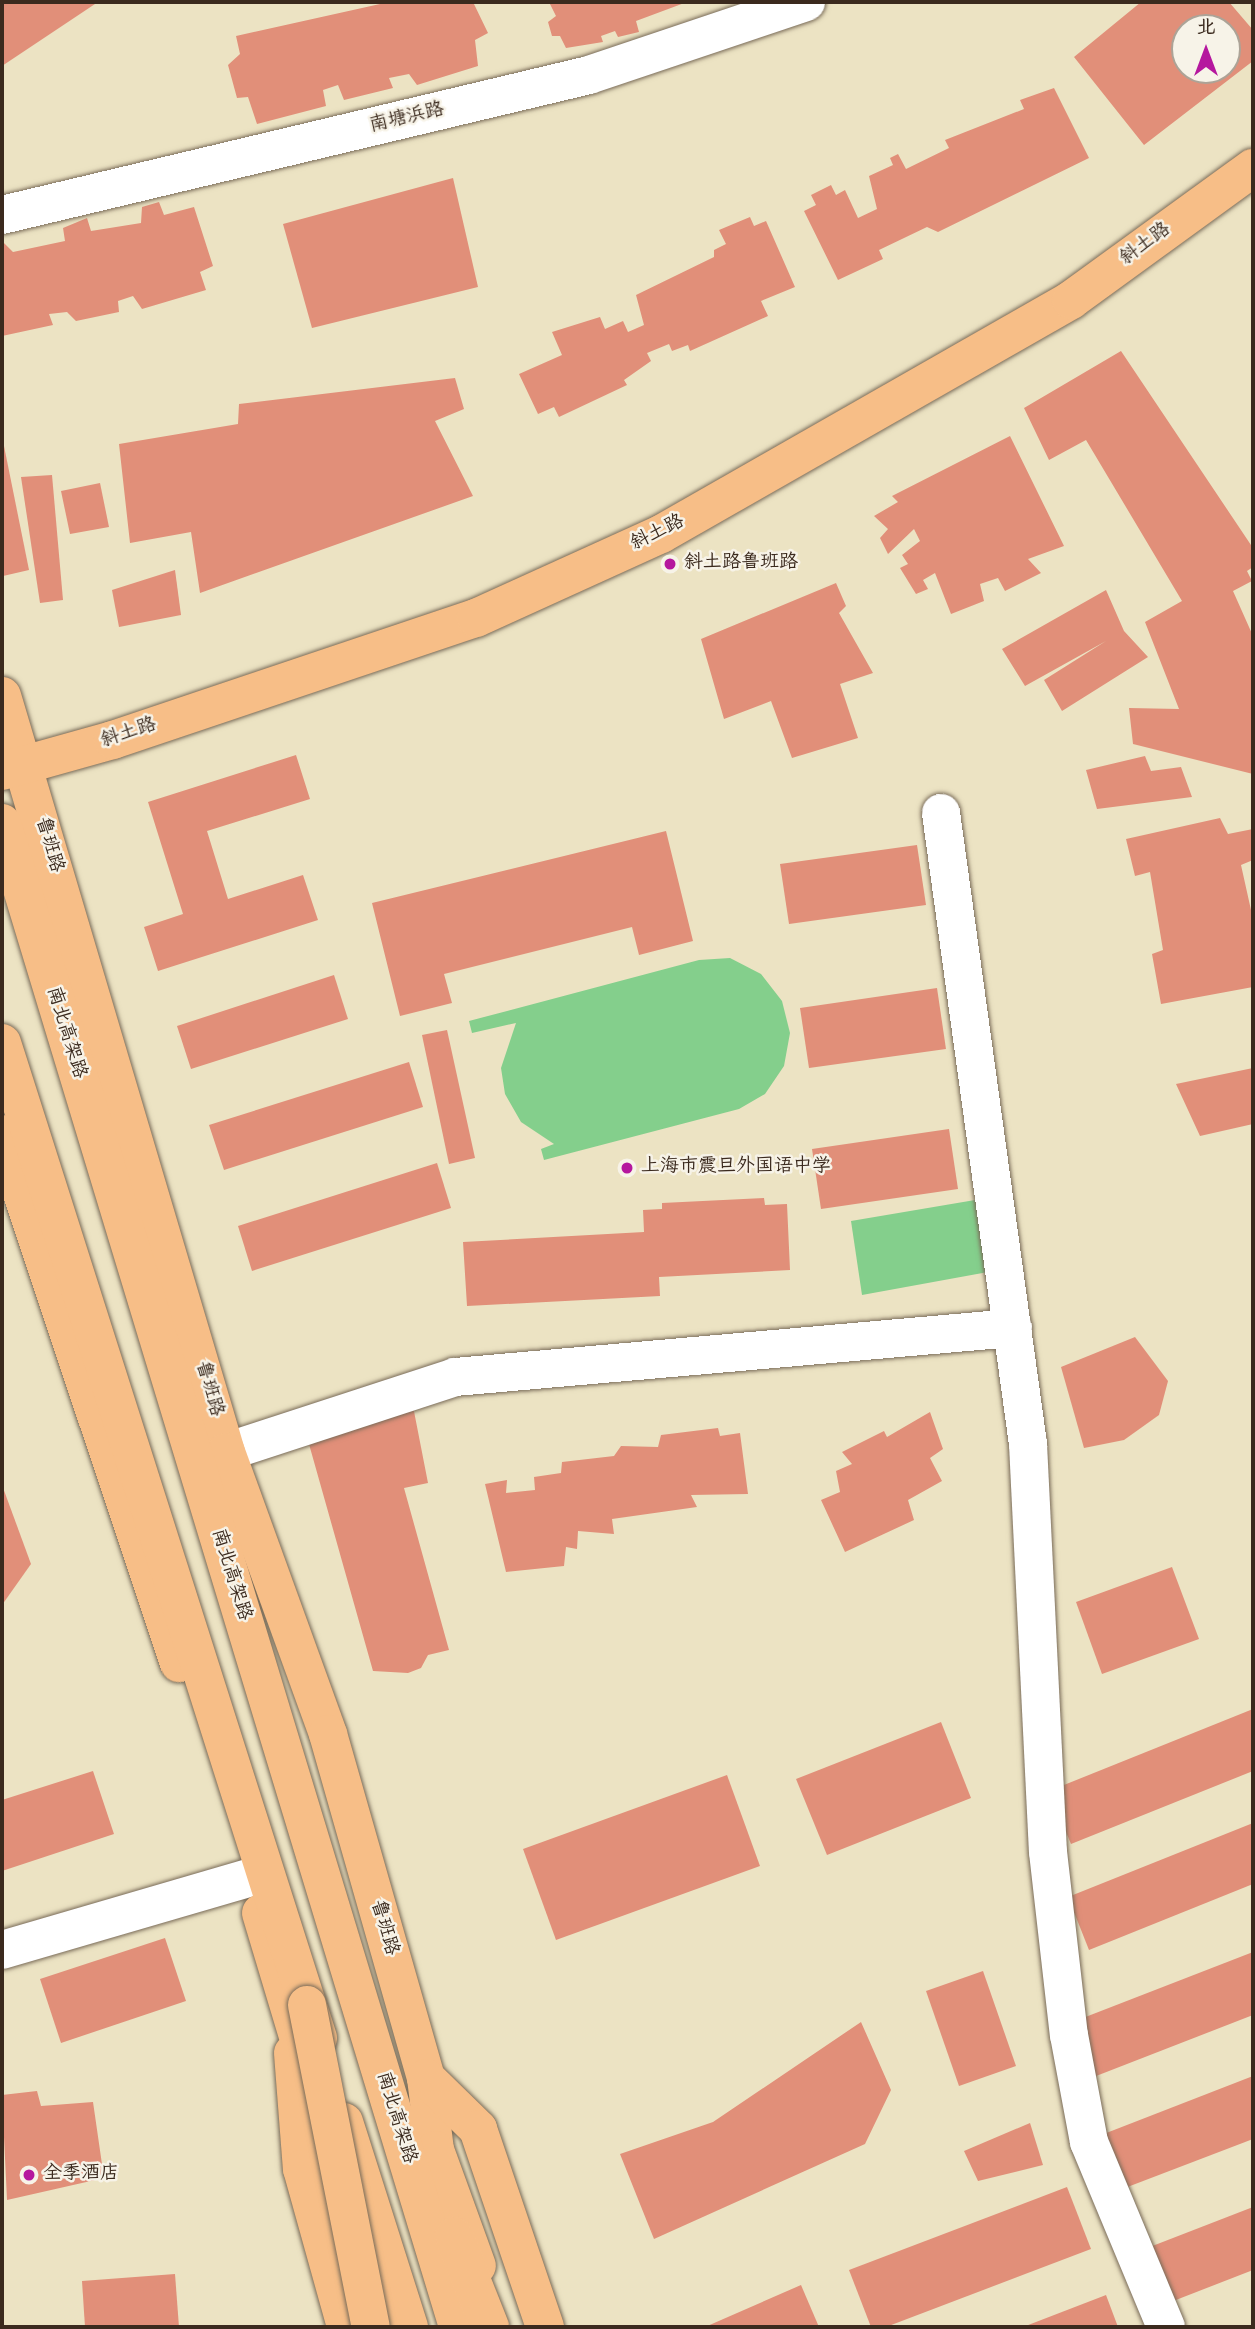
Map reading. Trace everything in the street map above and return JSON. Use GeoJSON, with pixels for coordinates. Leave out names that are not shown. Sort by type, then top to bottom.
{"type":"FeatureCollection","features":[{"type":"Feature","properties":{"kind":"main road","name":"斜土路"},"geometry":{"type":"LineString","coordinates":[[13,768],[476,618],[661,534],[1071,300],[1253,168]]}},
{"type":"Feature","properties":{"kind":"main road","name":"鲁班路"},"geometry":{"type":"LineString","coordinates":[[2,695],[13,768],[226,1452],[328,1734],[426,2078],[435,2150],[499,2327]]}},
{"type":"Feature","properties":{"kind":"main road","name":"南北高架路"},"geometry":{"type":"LineString","coordinates":[[2,823],[458,2327]]}},
{"type":"Feature","properties":{"kind":"main road"},"geometry":{"type":"LineString","coordinates":[[2,1043],[393,2327]]}},
{"type":"Feature","properties":{"kind":"main road"},"geometry":{"type":"LineString","coordinates":[[2,1134],[299,2016],[409,2327]]}},
{"type":"Feature","properties":{"kind":"main road"},"geometry":{"type":"LineString","coordinates":[[356,1990],[490,2327]]}},
{"type":"Feature","properties":{"kind":"main road"},"geometry":{"type":"LineString","coordinates":[[299,2016],[302,2169],[346,2327]]}},
{"type":"Feature","properties":{"kind":"main road"},"geometry":{"type":"LineString","coordinates":[[299,2016],[371,2327]]}},
{"type":"Feature","properties":{"kind":"main road","name":"鲁班路"},"geometry":{"type":"LineString","coordinates":[[426,2078],[478,2129],[545,2327]]}},
{"type":"Feature","properties":{"kind":"street","name":"南塘浜路"},"geometry":{"type":"LineString","coordinates":[[2,215],[589,75],[806,2]]}},
{"type":"Feature","properties":{"kind":"street"},"geometry":{"type":"LineString","coordinates":[[941,813],[1028,1444],[1048,1852],[1069,2035],[1089,2142],[1166,2327]]}},
{"type":"Feature","properties":{"kind":"street"},"geometry":{"type":"LineString","coordinates":[[226,1452],[455,1377],[1013,1328]]}},
{"type":"Feature","properties":{"kind":"street"},"geometry":{"type":"LineString","coordinates":[[2,1950],[252,1877]]}},
{"type":"Feature","properties":{"kind":"green space"},"geometry":{"type":"Polygon","coordinates":[[[730,958],[761,974],[782,1001],[790,1033],[784,1066],[765,1094],[739,1109],[544,1160],[541,1149],[554,1144],[521,1122],[505,1094],[501,1068],[516,1023],[472,1033],[469,1021],[699,960],[730,958]]]}},
{"type":"Feature","properties":{"kind":"green space"},"geometry":{"type":"Polygon","coordinates":[[[975,1200],[988,1272],[862,1295],[851,1221],[975,1200]]]}},
{"type":"Feature","properties":{"kind":"building"},"geometry":{"type":"Polygon","coordinates":[[[2,2],[98,2],[2,66],[2,2]]]}},
{"type":"Feature","properties":{"kind":"building"},"geometry":{"type":"Polygon","coordinates":[[[389,2],[473,2],[488,33],[475,40],[478,66],[417,85],[409,74],[389,78],[393,88],[344,100],[338,85],[323,90],[326,106],[257,124],[248,97],[237,98],[228,65],[240,54],[236,36],[389,2]]]}},
{"type":"Feature","properties":{"kind":"building"},"geometry":{"type":"Polygon","coordinates":[[[549,2],[687,2],[636,21],[639,32],[618,37],[615,31],[601,36],[603,42],[566,48],[560,36],[552,36],[548,22],[556,16],[549,2]]]}},
{"type":"Feature","properties":{"kind":"building"},"geometry":{"type":"Polygon","coordinates":[[[1141,2],[1229,2],[1239,14],[1171,14],[1171,84],[1223,84],[1144,145],[1074,57],[1141,2]]]}},
{"type":"Feature","properties":{"kind":"building"},"geometry":{"type":"Polygon","coordinates":[[[1241,16],[1253,30],[1253,61],[1241,70],[1241,16]]]}},
{"type":"Feature","properties":{"kind":"building"},"geometry":{"type":"Polygon","coordinates":[[[1054,88],[1089,158],[938,232],[927,227],[879,250],[883,259],[838,280],[804,211],[816,205],[811,195],[831,185],[836,195],[845,190],[858,218],[877,209],[869,176],[893,165],[890,158],[898,154],[906,169],[949,148],[945,140],[1024,109],[1020,100],[1054,88]]]}},
{"type":"Feature","properties":{"kind":"building"},"geometry":{"type":"Polygon","coordinates":[[[453,178],[478,287],[312,328],[283,224],[453,178]]]}},
{"type":"Feature","properties":{"kind":"building"},"geometry":{"type":"Polygon","coordinates":[[[159,202],[164,215],[194,207],[213,266],[200,272],[206,290],[142,309],[133,296],[118,301],[119,312],[76,321],[67,312],[49,314],[53,325],[2,336],[2,241],[13,252],[65,241],[63,228],[87,218],[91,231],[141,223],[142,207],[159,202]]]}},
{"type":"Feature","properties":{"kind":"building"},"geometry":{"type":"Polygon","coordinates":[[[750,217],[754,226],[766,221],[795,287],[761,301],[768,316],[690,351],[688,345],[672,351],[669,344],[647,353],[651,361],[624,380],[627,385],[559,417],[554,407],[538,414],[519,374],[562,355],[552,332],[600,317],[605,329],[623,321],[628,332],[644,325],[636,295],[714,257],[714,250],[726,244],[719,230],[750,217]]]}},
{"type":"Feature","properties":{"kind":"building"},"geometry":{"type":"Polygon","coordinates":[[[1121,351],[1253,548],[1253,567],[1247,571],[1252,581],[1233,591],[1253,636],[1253,774],[1133,744],[1129,708],[1179,709],[1145,622],[1182,601],[1086,440],[1049,460],[1024,408],[1121,351]]]}},
{"type":"Feature","properties":{"kind":"building"},"geometry":{"type":"Polygon","coordinates":[[[455,378],[464,409],[435,421],[473,496],[200,593],[191,532],[130,543],[119,444],[238,424],[239,404],[455,378]]]}},
{"type":"Feature","properties":{"kind":"building"},"geometry":{"type":"Polygon","coordinates":[[[1010,436],[1064,546],[1028,559],[1041,573],[1005,591],[998,578],[980,584],[984,601],[951,614],[935,573],[923,580],[928,589],[916,594],[900,568],[908,564],[902,555],[920,541],[914,529],[888,554],[880,538],[888,529],[874,516],[898,502],[892,496],[1010,436]]]}},
{"type":"Feature","properties":{"kind":"building"},"geometry":{"type":"Polygon","coordinates":[[[3,441],[29,570],[3,576],[2,571],[3,441]]]}},
{"type":"Feature","properties":{"kind":"building"},"geometry":{"type":"Polygon","coordinates":[[[52,475],[63,600],[40,603],[21,477],[52,475]]]}},
{"type":"Feature","properties":{"kind":"building"},"geometry":{"type":"Polygon","coordinates":[[[100,483],[109,527],[70,534],[61,491],[100,483]]]}},
{"type":"Feature","properties":{"kind":"building"},"geometry":{"type":"Polygon","coordinates":[[[175,570],[181,615],[119,627],[112,590],[175,570]]]}},
{"type":"Feature","properties":{"kind":"building"},"geometry":{"type":"Polygon","coordinates":[[[836,583],[846,606],[839,613],[873,673],[840,684],[858,738],[792,758],[771,701],[724,719],[701,639],[836,583]]]}},
{"type":"Feature","properties":{"kind":"building"},"geometry":{"type":"Polygon","coordinates":[[[1106,590],[1124,631],[1148,657],[1062,711],[1044,680],[1106,641],[1025,686],[1002,649],[1106,590]]]}},
{"type":"Feature","properties":{"kind":"building"},"geometry":{"type":"Polygon","coordinates":[[[296,755],[310,799],[207,831],[228,899],[303,875],[318,920],[158,971],[144,927],[183,914],[148,802],[296,755]]]}},
{"type":"Feature","properties":{"kind":"building"},"geometry":{"type":"Polygon","coordinates":[[[1145,756],[1151,771],[1181,767],[1192,797],[1097,809],[1086,770],[1145,756]]]}},
{"type":"Feature","properties":{"kind":"building"},"geometry":{"type":"Polygon","coordinates":[[[1220,818],[1228,834],[1253,829],[1253,860],[1241,865],[1253,919],[1253,987],[1161,1004],[1152,954],[1163,950],[1150,872],[1135,876],[1126,839],[1220,818]]]}},
{"type":"Feature","properties":{"kind":"building"},"geometry":{"type":"Polygon","coordinates":[[[666,831],[693,941],[639,955],[632,927],[444,974],[452,1003],[400,1016],[372,903],[666,831]]]}},
{"type":"Feature","properties":{"kind":"building"},"geometry":{"type":"Polygon","coordinates":[[[917,845],[926,905],[789,924],[780,864],[917,845]]]}},
{"type":"Feature","properties":{"kind":"building"},"geometry":{"type":"Polygon","coordinates":[[[334,975],[348,1019],[191,1069],[177,1026],[334,975]]]}},
{"type":"Feature","properties":{"kind":"building"},"geometry":{"type":"Polygon","coordinates":[[[937,988],[946,1049],[809,1068],[800,1008],[937,988]]]}},
{"type":"Feature","properties":{"kind":"building"},"geometry":{"type":"Polygon","coordinates":[[[447,1030],[475,1158],[449,1164],[422,1035],[447,1030]]]}},
{"type":"Feature","properties":{"kind":"building"},"geometry":{"type":"Polygon","coordinates":[[[409,1062],[423,1107],[224,1170],[209,1125],[409,1062]]]}},
{"type":"Feature","properties":{"kind":"building"},"geometry":{"type":"Polygon","coordinates":[[[1253,1068],[1253,1124],[1200,1136],[1176,1084],[1253,1068]]]}},
{"type":"Feature","properties":{"kind":"building"},"geometry":{"type":"Polygon","coordinates":[[[949,1129],[958,1189],[821,1209],[812,1149],[949,1129]]]}},
{"type":"Feature","properties":{"kind":"building"},"geometry":{"type":"Polygon","coordinates":[[[437,1163],[451,1208],[252,1271],[238,1226],[437,1163]]]}},
{"type":"Feature","properties":{"kind":"building"},"geometry":{"type":"Polygon","coordinates":[[[764,1198],[765,1205],[787,1204],[790,1270],[659,1277],[660,1296],[467,1306],[463,1242],[644,1232],[643,1210],[662,1209],[662,1203],[764,1198]]]}},
{"type":"Feature","properties":{"kind":"building"},"geometry":{"type":"Polygon","coordinates":[[[1135,1337],[1168,1381],[1159,1415],[1124,1440],[1084,1448],[1061,1367],[1135,1337]]]}},
{"type":"Feature","properties":{"kind":"building"},"geometry":{"type":"Polygon","coordinates":[[[412,1401],[428,1483],[404,1488],[449,1650],[428,1655],[421,1668],[408,1673],[373,1671],[307,1437],[412,1401]]]}},
{"type":"Feature","properties":{"kind":"building"},"geometry":{"type":"Polygon","coordinates":[[[930,1412],[943,1449],[930,1458],[942,1481],[908,1500],[914,1520],[845,1552],[821,1500],[840,1492],[836,1471],[852,1464],[842,1452],[884,1431],[887,1437],[930,1412]]]}},
{"type":"Feature","properties":{"kind":"building"},"geometry":{"type":"Polygon","coordinates":[[[718,1428],[720,1436],[740,1433],[748,1494],[691,1495],[697,1507],[612,1519],[614,1534],[578,1531],[577,1549],[566,1547],[564,1566],[506,1572],[485,1484],[507,1480],[506,1493],[535,1490],[534,1477],[561,1473],[562,1462],[614,1456],[621,1446],[658,1447],[661,1435],[718,1428]]]}},
{"type":"Feature","properties":{"kind":"building"},"geometry":{"type":"Polygon","coordinates":[[[2,1485],[31,1564],[2,1605],[2,1485]]]}},
{"type":"Feature","properties":{"kind":"building"},"geometry":{"type":"Polygon","coordinates":[[[1172,1567],[1199,1639],[1102,1674],[1076,1602],[1172,1567]]]}},
{"type":"Feature","properties":{"kind":"building"},"geometry":{"type":"Polygon","coordinates":[[[1253,1709],[1253,1771],[1071,1844],[1049,1791],[1253,1709]]]}},
{"type":"Feature","properties":{"kind":"building"},"geometry":{"type":"Polygon","coordinates":[[[941,1722],[971,1798],[827,1855],[796,1779],[941,1722]]]}},
{"type":"Feature","properties":{"kind":"building"},"geometry":{"type":"Polygon","coordinates":[[[93,1771],[114,1834],[2,1871],[2,1800],[93,1771]]]}},
{"type":"Feature","properties":{"kind":"building"},"geometry":{"type":"Polygon","coordinates":[[[727,1775],[760,1866],[556,1940],[523,1849],[727,1775]]]}},
{"type":"Feature","properties":{"kind":"building"},"geometry":{"type":"Polygon","coordinates":[[[1253,1823],[1253,1884],[1089,1950],[1068,1897],[1253,1823]]]}},
{"type":"Feature","properties":{"kind":"building"},"geometry":{"type":"Polygon","coordinates":[[[165,1938],[186,2001],[61,2043],[40,1979],[165,1938]]]}},
{"type":"Feature","properties":{"kind":"building"},"geometry":{"type":"Polygon","coordinates":[[[1253,1952],[1253,2015],[1091,2078],[1070,2023],[1253,1952]]]}},
{"type":"Feature","properties":{"kind":"building"},"geometry":{"type":"Polygon","coordinates":[[[983,1971],[1016,2066],[959,2086],[926,1991],[983,1971]]]}},
{"type":"Feature","properties":{"kind":"building"},"geometry":{"type":"Polygon","coordinates":[[[861,2022],[891,2090],[865,2144],[654,2239],[620,2154],[713,2122],[861,2022]]]}},
{"type":"Feature","properties":{"kind":"building"},"geometry":{"type":"Polygon","coordinates":[[[1253,2076],[1253,2139],[1117,2191],[1096,2137],[1253,2076]]]}},
{"type":"Feature","properties":{"kind":"building"},"geometry":{"type":"Polygon","coordinates":[[[37,2091],[41,2106],[93,2102],[104,2178],[7,2200],[2,2095],[37,2091]]]}},
{"type":"Feature","properties":{"kind":"building"},"geometry":{"type":"Polygon","coordinates":[[[1030,2123],[1043,2165],[978,2181],[964,2151],[1030,2123]]]}},
{"type":"Feature","properties":{"kind":"building"},"geometry":{"type":"Polygon","coordinates":[[[1067,2187],[1091,2249],[886,2327],[871,2327],[849,2270],[1067,2187]]]}},
{"type":"Feature","properties":{"kind":"building"},"geometry":{"type":"Polygon","coordinates":[[[1253,2207],[1253,2270],[1163,2305],[1142,2250],[1253,2207]]]}},
{"type":"Feature","properties":{"kind":"building"},"geometry":{"type":"Polygon","coordinates":[[[175,2274],[179,2327],[85,2327],[82,2281],[175,2274]]]}},
{"type":"Feature","properties":{"kind":"building"},"geometry":{"type":"Polygon","coordinates":[[[801,2285],[819,2327],[705,2327],[801,2285]]]}},
{"type":"Feature","properties":{"kind":"building"},"geometry":{"type":"Polygon","coordinates":[[[1106,2295],[1118,2327],[1023,2327],[1106,2295]]]}},
{"type":"Feature","properties":{"kind":"place","name":"斜土路鲁班路"},"geometry":{"type":"Point","coordinates":[670,564]}},
{"type":"Feature","properties":{"kind":"place","name":"上海市震旦外国语中学"},"geometry":{"type":"Point","coordinates":[627,1168]}},
{"type":"Feature","properties":{"kind":"place","name":"全季酒店"},"geometry":{"type":"Point","coordinates":[29,2175]}}]}
